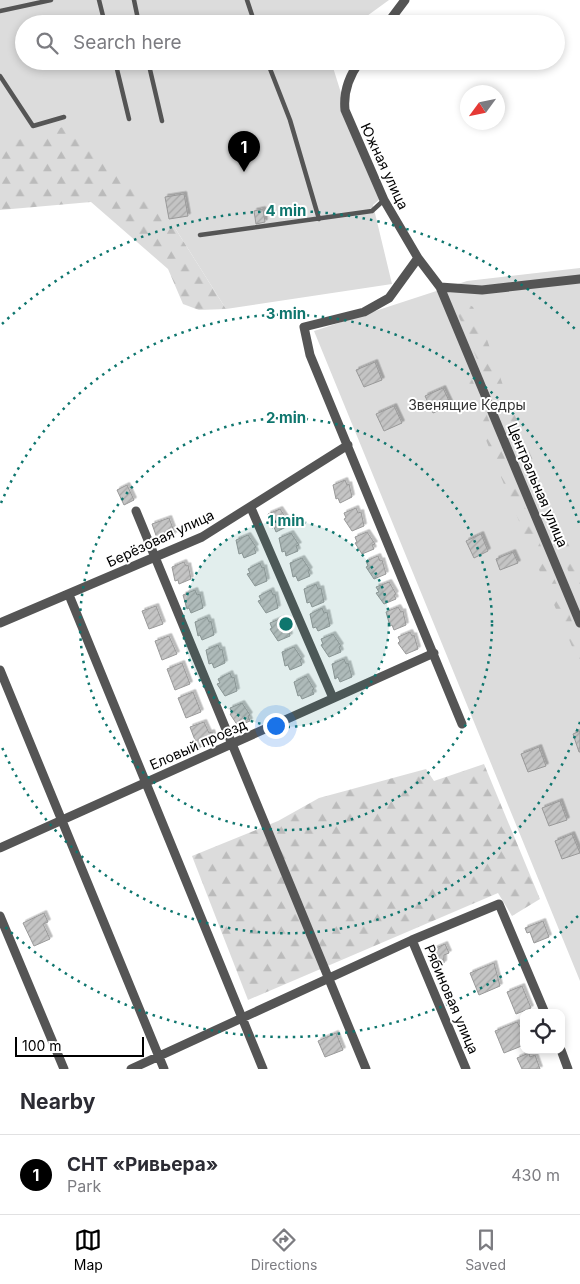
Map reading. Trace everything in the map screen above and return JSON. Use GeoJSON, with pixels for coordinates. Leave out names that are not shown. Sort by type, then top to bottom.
{"type":"FeatureCollection","features":[{"type":"Feature","properties":{"kind":"street"},"geometry":{"type":"LineString","coordinates":[[393,15],[404,0]]}},
{"type":"Feature","properties":{"kind":"street","name":"Южная улица"},"geometry":{"type":"LineString","coordinates":[[355,70],[347,85],[344,97],[345,110],[384,200],[418,258],[432,276]]}},
{"type":"Feature","properties":{"kind":"street"},"geometry":{"type":"LineString","coordinates":[[418,258],[389,298],[364,312],[304,327],[310,355],[462,724]]}},
{"type":"Feature","properties":{"kind":"street","name":"Центральная улица"},"geometry":{"type":"LineString","coordinates":[[432,276],[440,287],[580,622]]}},
{"type":"Feature","properties":{"kind":"street"},"geometry":{"type":"LineString","coordinates":[[440,287],[482,290],[580,279]]}},
{"type":"Feature","properties":{"kind":"street","name":"Берёзовая улица"},"geometry":{"type":"LineString","coordinates":[[0,623],[202,537],[251,508],[348,445]]}},
{"type":"Feature","properties":{"kind":"street"},"geometry":{"type":"LineString","coordinates":[[251,508],[333,698]]}},
{"type":"Feature","properties":{"kind":"street"},"geometry":{"type":"LineString","coordinates":[[136,511],[366,1069]]}},
{"type":"Feature","properties":{"kind":"street"},"geometry":{"type":"LineString","coordinates":[[69,594],[148,782],[264,1069]]}},
{"type":"Feature","properties":{"kind":"street","name":"Еловый проезд"},"geometry":{"type":"LineString","coordinates":[[0,848],[434,653]]}},
{"type":"Feature","properties":{"kind":"street"},"geometry":{"type":"LineString","coordinates":[[0,670],[164,1069]]}},
{"type":"Feature","properties":{"kind":"street"},"geometry":{"type":"LineString","coordinates":[[131,1069],[412,940],[499,904],[543,1009]]}},
{"type":"Feature","properties":{"kind":"street"},"geometry":{"type":"LineString","coordinates":[[0,916],[64,1069]]}},
{"type":"Feature","properties":{"kind":"street","name":"Рябиновая улица"},"geometry":{"type":"LineString","coordinates":[[412,940],[466,1069]]}},
{"type":"Feature","properties":{"kind":"street"},"geometry":{"type":"LineString","coordinates":[[562,1054],[568,1069]]}},
{"type":"Feature","properties":{"kind":"lane"},"geometry":{"type":"LineString","coordinates":[[0,11],[51,0]]}},
{"type":"Feature","properties":{"kind":"lane"},"geometry":{"type":"LineString","coordinates":[[99,0],[103,15]]}},
{"type":"Feature","properties":{"kind":"lane"},"geometry":{"type":"LineString","coordinates":[[134,0],[138,15]]}},
{"type":"Feature","properties":{"kind":"lane"},"geometry":{"type":"LineString","coordinates":[[247,0],[252,15]]}},
{"type":"Feature","properties":{"kind":"lane"},"geometry":{"type":"LineString","coordinates":[[117,70],[130,119]]}},
{"type":"Feature","properties":{"kind":"lane"},"geometry":{"type":"LineString","coordinates":[[150,70],[162,121]]}},
{"type":"Feature","properties":{"kind":"lane"},"geometry":{"type":"LineString","coordinates":[[271,70],[284,104],[319,218]]}},
{"type":"Feature","properties":{"kind":"lane"},"geometry":{"type":"LineString","coordinates":[[1,80],[33,126],[64,117]]}},
{"type":"Feature","properties":{"kind":"lane"},"geometry":{"type":"LineString","coordinates":[[200,235],[372,211],[384,200]]}},
{"type":"Feature","properties":{"kind":"green space"},"geometry":{"type":"Polygon","coordinates":[[[0,0],[389,0],[368,15],[15,15],[15,70],[334,70],[356,141],[380,199],[373,205],[392,284],[226,309],[175,228],[0,145],[0,0]]]}},
{"type":"Feature","properties":{"kind":"green space"},"geometry":{"type":"Polygon","coordinates":[[[63,127],[90,144],[175,228],[226,309],[199,310],[183,304],[168,269],[91,202],[0,210],[0,145],[63,127]]]}},
{"type":"Feature","properties":{"kind":"green space","name":"Звенящие Кедры"},"geometry":{"type":"Polygon","coordinates":[[[580,268],[580,981],[314,331],[467,281],[580,268]]]}},
{"type":"Feature","properties":{"kind":"green space"},"geometry":{"type":"Polygon","coordinates":[[[465,302],[473,307],[484,331],[505,391],[559,524],[580,569],[580,598],[456,310],[465,302]]]}},
{"type":"Feature","properties":{"kind":"green space"},"geometry":{"type":"Polygon","coordinates":[[[464,370],[469,372],[580,641],[580,665],[462,381],[464,370]]]}},
{"type":"Feature","properties":{"kind":"green space"},"geometry":{"type":"Polygon","coordinates":[[[484,764],[540,899],[512,916],[498,893],[248,1000],[192,856],[278,821],[319,798],[426,769],[434,781],[484,764]]]}},
{"type":"Feature","properties":{"kind":"building"},"geometry":{"type":"Polygon","coordinates":[[[184,194],[188,216],[169,219],[165,197],[184,194]]]}},
{"type":"Feature","properties":{"kind":"building"},"geometry":{"type":"Polygon","coordinates":[[[263,209],[265,222],[256,224],[254,211],[263,209]]]}},
{"type":"Feature","properties":{"kind":"building"},"geometry":{"type":"Polygon","coordinates":[[[375,362],[382,380],[364,387],[356,370],[375,362]]]}},
{"type":"Feature","properties":{"kind":"building"},"geometry":{"type":"Polygon","coordinates":[[[443,388],[451,405],[433,413],[425,396],[443,388]]]}},
{"type":"Feature","properties":{"kind":"building"},"geometry":{"type":"Polygon","coordinates":[[[394,406],[402,423],[384,431],[376,414],[394,406]]]}},
{"type":"Feature","properties":{"kind":"building"},"geometry":{"type":"Polygon","coordinates":[[[345,480],[347,485],[349,484],[352,497],[340,503],[338,498],[336,499],[333,485],[345,480]]]}},
{"type":"Feature","properties":{"kind":"building"},"geometry":{"type":"Polygon","coordinates":[[[127,485],[134,500],[124,505],[117,490],[127,485]]]}},
{"type":"Feature","properties":{"kind":"building"},"geometry":{"type":"Polygon","coordinates":[[[356,508],[358,513],[361,512],[364,526],[352,531],[344,519],[346,518],[344,513],[356,508]]]}},
{"type":"Feature","properties":{"kind":"building"},"geometry":{"type":"Polygon","coordinates":[[[280,509],[288,521],[286,522],[288,526],[276,532],[274,527],[272,528],[268,514],[280,509]]]}},
{"type":"Feature","properties":{"kind":"building"},"geometry":{"type":"Polygon","coordinates":[[[169,518],[175,534],[158,541],[152,524],[169,518]]]}},
{"type":"Feature","properties":{"kind":"building"},"geometry":{"type":"Polygon","coordinates":[[[367,532],[375,544],[372,545],[374,549],[362,554],[355,543],[357,542],[355,537],[367,532]]]}},
{"type":"Feature","properties":{"kind":"building"},"geometry":{"type":"Polygon","coordinates":[[[291,533],[299,545],[296,546],[298,551],[286,556],[285,551],[282,552],[279,538],[291,533]]]}},
{"type":"Feature","properties":{"kind":"building"},"geometry":{"type":"Polygon","coordinates":[[[481,534],[488,551],[474,558],[466,541],[481,534]]]}},
{"type":"Feature","properties":{"kind":"building"},"geometry":{"type":"Polygon","coordinates":[[[248,535],[256,547],[254,548],[256,553],[244,558],[242,553],[239,554],[236,540],[248,535]]]}},
{"type":"Feature","properties":{"kind":"building"},"geometry":{"type":"Polygon","coordinates":[[[513,552],[518,563],[500,570],[496,559],[513,552]]]}},
{"type":"Feature","properties":{"kind":"building"},"geometry":{"type":"Polygon","coordinates":[[[378,556],[380,561],[382,560],[386,574],[374,579],[366,567],[368,566],[366,561],[378,556]]]}},
{"type":"Feature","properties":{"kind":"building"},"geometry":{"type":"Polygon","coordinates":[[[302,558],[310,570],[308,571],[310,576],[298,581],[296,576],[293,577],[290,563],[302,558]]]}},
{"type":"Feature","properties":{"kind":"building"},"geometry":{"type":"Polygon","coordinates":[[[184,562],[186,566],[188,565],[191,579],[179,584],[178,580],[175,581],[172,567],[184,562]]]}},
{"type":"Feature","properties":{"kind":"building"},"geometry":{"type":"Polygon","coordinates":[[[260,563],[262,568],[264,567],[267,581],[255,586],[247,574],[250,573],[248,569],[260,563]]]}},
{"type":"Feature","properties":{"kind":"building"},"geometry":{"type":"Polygon","coordinates":[[[389,582],[396,594],[394,595],[396,599],[384,604],[376,593],[379,592],[376,587],[389,582]]]}},
{"type":"Feature","properties":{"kind":"building"},"geometry":{"type":"Polygon","coordinates":[[[316,584],[318,589],[321,588],[324,602],[312,607],[310,602],[307,603],[304,589],[316,584]]]}},
{"type":"Feature","properties":{"kind":"building"},"geometry":{"type":"Polygon","coordinates":[[[195,590],[197,595],[200,594],[203,608],[191,613],[189,608],[187,609],[183,595],[195,590]]]}},
{"type":"Feature","properties":{"kind":"building"},"geometry":{"type":"Polygon","coordinates":[[[271,590],[273,595],[275,594],[278,608],[266,613],[258,601],[261,600],[259,596],[271,590]]]}},
{"type":"Feature","properties":{"kind":"building"},"geometry":{"type":"Polygon","coordinates":[[[156,606],[163,624],[149,629],[142,611],[156,606]]]}},
{"type":"Feature","properties":{"kind":"building"},"geometry":{"type":"Polygon","coordinates":[[[398,607],[401,612],[403,611],[406,625],[394,630],[392,625],[390,626],[386,612],[398,607]]]}},
{"type":"Feature","properties":{"kind":"building"},"geometry":{"type":"Polygon","coordinates":[[[322,608],[324,613],[327,612],[330,626],[318,631],[316,627],[313,628],[310,614],[322,608]]]}},
{"type":"Feature","properties":{"kind":"building"},"geometry":{"type":"Polygon","coordinates":[[[207,617],[209,622],[211,621],[214,635],[202,640],[200,635],[198,636],[195,622],[207,617]]]}},
{"type":"Feature","properties":{"kind":"building"},"geometry":{"type":"Polygon","coordinates":[[[282,618],[284,623],[287,622],[290,636],[278,641],[270,629],[272,628],[270,623],[282,618]]]}},
{"type":"Feature","properties":{"kind":"building"},"geometry":{"type":"Polygon","coordinates":[[[410,632],[412,636],[414,635],[418,649],[406,654],[398,643],[400,641],[398,637],[410,632]]]}},
{"type":"Feature","properties":{"kind":"building"},"geometry":{"type":"Polygon","coordinates":[[[333,634],[341,646],[339,647],[341,652],[329,657],[321,645],[323,644],[321,639],[333,634]]]}},
{"type":"Feature","properties":{"kind":"building"},"geometry":{"type":"Polygon","coordinates":[[[169,636],[177,654],[162,660],[155,641],[169,636]]]}},
{"type":"Feature","properties":{"kind":"building"},"geometry":{"type":"Polygon","coordinates":[[[218,645],[220,650],[222,649],[225,663],[214,668],[212,663],[209,664],[206,650],[218,645]]]}},
{"type":"Feature","properties":{"kind":"building"},"geometry":{"type":"Polygon","coordinates":[[[294,647],[302,659],[300,660],[302,665],[290,670],[288,665],[285,666],[282,652],[294,647]]]}},
{"type":"Feature","properties":{"kind":"building"},"geometry":{"type":"Polygon","coordinates":[[[344,659],[346,664],[348,663],[352,677],[340,682],[338,677],[335,679],[332,664],[344,659]]]}},
{"type":"Feature","properties":{"kind":"building"},"geometry":{"type":"Polygon","coordinates":[[[182,663],[190,684],[175,690],[167,669],[182,663]]]}},
{"type":"Feature","properties":{"kind":"building"},"geometry":{"type":"Polygon","coordinates":[[[230,673],[232,678],[234,677],[237,691],[225,696],[217,684],[220,683],[218,679],[230,673]]]}},
{"type":"Feature","properties":{"kind":"building"},"geometry":{"type":"Polygon","coordinates":[[[306,676],[314,689],[312,690],[314,694],[302,699],[300,695],[298,696],[294,682],[306,676]]]}},
{"type":"Feature","properties":{"kind":"building"},"geometry":{"type":"Polygon","coordinates":[[[193,692],[201,712],[186,718],[178,698],[193,692]]]}},
{"type":"Feature","properties":{"kind":"building"},"geometry":{"type":"Polygon","coordinates":[[[242,703],[250,715],[248,716],[250,721],[238,726],[230,714],[232,713],[230,708],[242,703]]]}},
{"type":"Feature","properties":{"kind":"building"},"geometry":{"type":"Polygon","coordinates":[[[204,722],[209,733],[212,732],[215,741],[198,748],[190,727],[204,722]]]}},
{"type":"Feature","properties":{"kind":"building"},"geometry":{"type":"Polygon","coordinates":[[[580,731],[580,752],[579,752],[573,734],[580,731]]]}},
{"type":"Feature","properties":{"kind":"building"},"geometry":{"type":"Polygon","coordinates":[[[539,747],[546,766],[528,772],[521,754],[539,747]]]}},
{"type":"Feature","properties":{"kind":"building"},"geometry":{"type":"Polygon","coordinates":[[[560,801],[567,820],[549,826],[542,808],[560,801]]]}},
{"type":"Feature","properties":{"kind":"building"},"geometry":{"type":"Polygon","coordinates":[[[572,834],[580,853],[562,859],[555,841],[572,834]]]}},
{"type":"Feature","properties":{"kind":"building"},"geometry":{"type":"Polygon","coordinates":[[[44,913],[48,922],[43,924],[50,939],[34,946],[23,923],[44,913]]]}},
{"type":"Feature","properties":{"kind":"building"},"geometry":{"type":"Polygon","coordinates":[[[543,921],[549,937],[534,943],[530,932],[527,933],[525,928],[543,921]]]}},
{"type":"Feature","properties":{"kind":"building"},"geometry":{"type":"Polygon","coordinates":[[[445,944],[449,953],[444,955],[444,963],[435,967],[429,951],[445,944]]]}},
{"type":"Feature","properties":{"kind":"building"},"geometry":{"type":"Polygon","coordinates":[[[494,963],[500,986],[479,995],[470,973],[494,963]]]}},
{"type":"Feature","properties":{"kind":"building"},"geometry":{"type":"Polygon","coordinates":[[[522,986],[531,1008],[520,1009],[520,1012],[516,1014],[507,992],[522,986]]]}},
{"type":"Feature","properties":{"kind":"building"},"geometry":{"type":"Polygon","coordinates":[[[517,1022],[520,1027],[520,1047],[504,1053],[495,1031],[517,1022]]]}},
{"type":"Feature","properties":{"kind":"building"},"geometry":{"type":"Polygon","coordinates":[[[336,1033],[343,1050],[325,1057],[318,1041],[336,1033]]]}},
{"type":"Feature","properties":{"kind":"building"},"geometry":{"type":"Polygon","coordinates":[[[527,1054],[529,1054],[530,1057],[535,1055],[540,1069],[522,1069],[517,1058],[527,1054]]]}},
{"type":"Feature","properties":{"kind":"place","name":"СНТ «Ривьера»"},"geometry":{"type":"Point","coordinates":[244,172]}}]}
